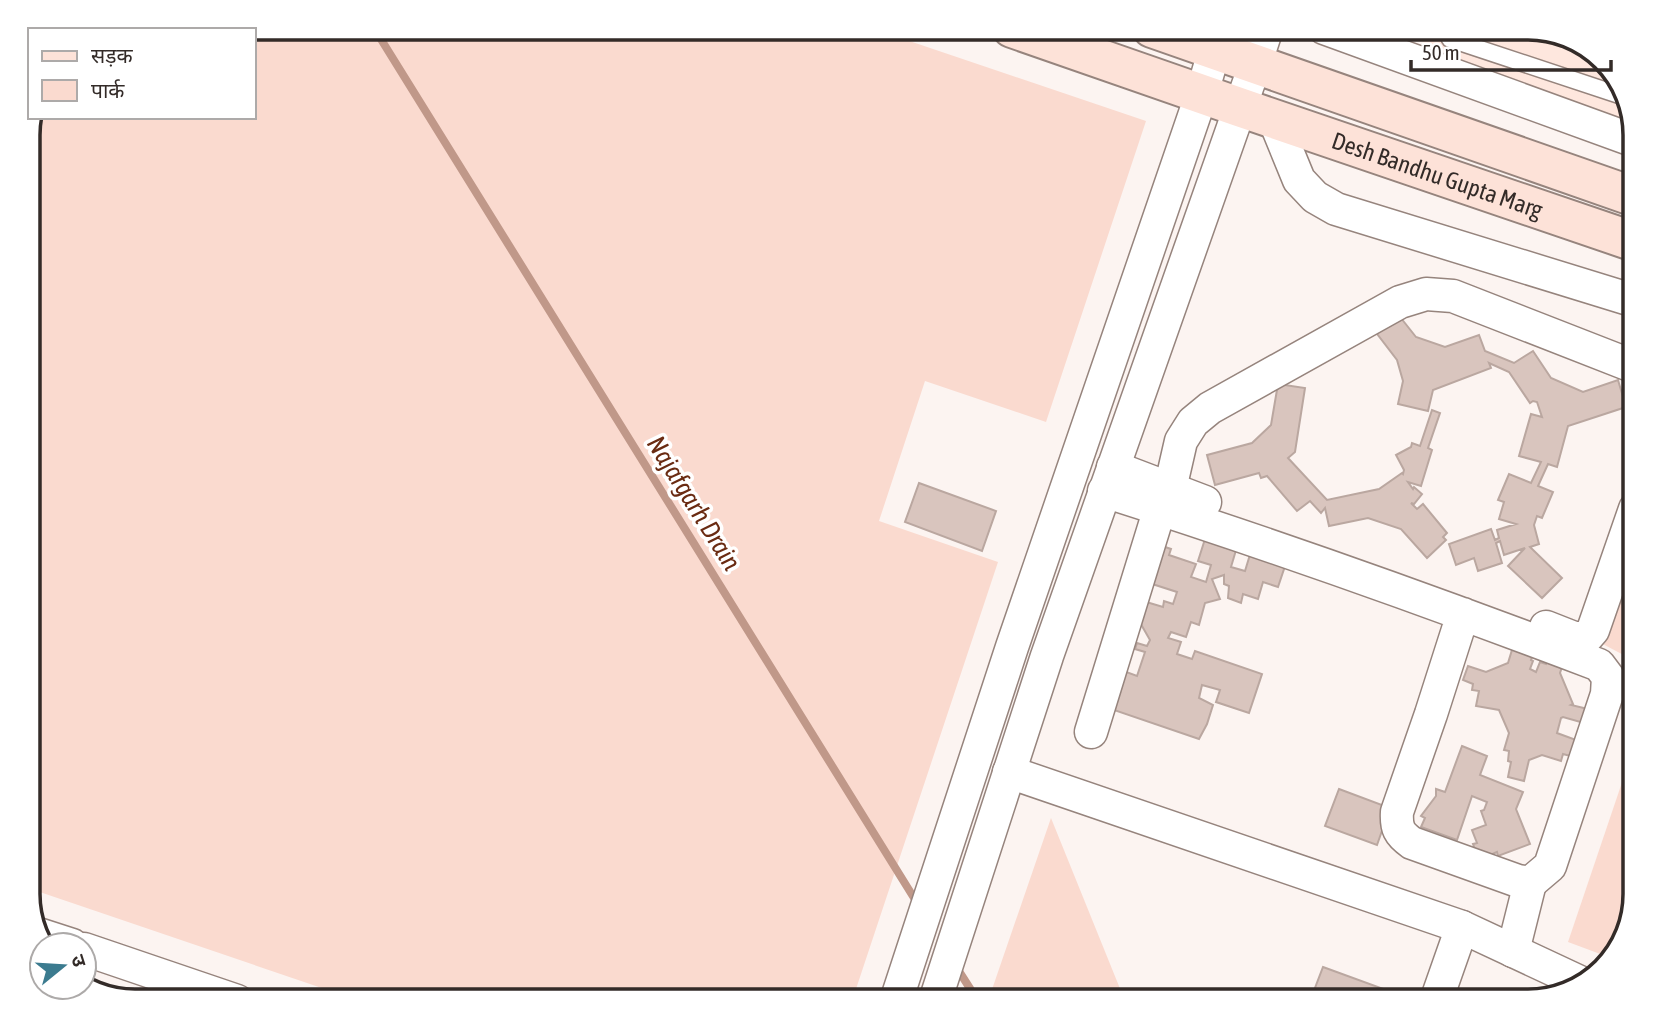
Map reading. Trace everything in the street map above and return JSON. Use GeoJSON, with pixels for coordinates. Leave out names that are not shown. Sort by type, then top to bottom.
{"type":"FeatureCollection","features":[{"type":"Feature","properties":{"kind":"street"},"geometry":{"type":"LineString","coordinates":[[1047,40],[1202,93]]}},
{"type":"Feature","properties":{"kind":"street"},"geometry":{"type":"LineString","coordinates":[[900,989],[1012,647],[1202,93],[1218,40]]}},
{"type":"Feature","properties":{"kind":"street","name":"Desh Bandhu Gupta Marg"},"geometry":{"type":"LineString","coordinates":[[1219,40],[1255,65],[1623,193]]}},
{"type":"Feature","properties":{"kind":"street"},"geometry":{"type":"LineString","coordinates":[[939,989],[1047,656],[1109,479],[1256,113],[1255,65],[1263,40]]}},
{"type":"Feature","properties":{"kind":"street"},"geometry":{"type":"LineString","coordinates":[[1357,40],[1404,57],[1446,50],[1623,135]]}},
{"type":"Feature","properties":{"kind":"street"},"geometry":{"type":"LineString","coordinates":[[1396,40],[1404,57]]}},
{"type":"Feature","properties":{"kind":"street","name":"Desh Bandhu Gupta Marg"},"geometry":{"type":"LineString","coordinates":[[1202,93],[1623,238]]}},
{"type":"Feature","properties":{"kind":"street"},"geometry":{"type":"LineString","coordinates":[[1256,113],[1299,180],[1315,197],[1336,209],[1623,297]]}},
{"type":"Feature","properties":{"kind":"street"},"geometry":{"type":"LineString","coordinates":[[1091,732],[1181,441],[1193,422],[1210,408],[1400,302],[1426,294],[1453,296],[1623,363]]}},
{"type":"Feature","properties":{"kind":"street"},"geometry":{"type":"LineString","coordinates":[[1109,479],[1574,638],[1586,638],[1593,630],[1623,544]]}},
{"type":"Feature","properties":{"kind":"street"},"geometry":{"type":"LineString","coordinates":[[1165,499],[1599,665],[1608,677],[1607,694],[1550,866],[1530,883],[1513,951]]}},
{"type":"Feature","properties":{"kind":"street"},"geometry":{"type":"LineString","coordinates":[[1463,614],[1397,812],[1396,825],[1401,835],[1412,843],[1530,883]]}},
{"type":"Feature","properties":{"kind":"street"},"geometry":{"type":"LineString","coordinates":[[1009,772],[1462,926],[1571,978]]}},
{"type":"Feature","properties":{"kind":"street"},"geometry":{"type":"LineString","coordinates":[[1440,989],[1462,926]]}},
{"type":"Feature","properties":{"kind":"street"},"geometry":{"type":"LineString","coordinates":[[98,954],[202,989]]}},
{"type":"Feature","properties":{"kind":"lane"},"geometry":{"type":"LineString","coordinates":[[1446,50],[1613,94]]}},
{"type":"Feature","properties":{"kind":"shaded area"},"geometry":{"type":"Polygon","coordinates":[[[1422,40],[1528,40],[1564,47],[1590,64],[1607,82],[1618,105],[1622,121],[1429,53],[1422,40]]]}},
{"type":"Feature","properties":{"kind":"green space"},"geometry":{"type":"Polygon","coordinates":[[[256,40],[906,40],[1146,121],[1046,422],[925,381],[879,521],[998,562],[856,989],[325,989],[40,892],[42,119],[256,119],[256,40]]]}},
{"type":"Feature","properties":{"kind":"green space"},"geometry":{"type":"Polygon","coordinates":[[[1623,564],[1623,655],[1597,641],[1623,564]]]}},
{"type":"Feature","properties":{"kind":"green space"},"geometry":{"type":"Polygon","coordinates":[[[1623,779],[1623,894],[1616,930],[1601,954],[1568,942],[1623,779]]]}},
{"type":"Feature","properties":{"kind":"green space"},"geometry":{"type":"Polygon","coordinates":[[[1051,818],[1120,989],[992,989],[1051,818]]]}},
{"type":"Feature","properties":{"kind":"building"},"geometry":{"type":"Polygon","coordinates":[[[1393,308],[1416,337],[1445,347],[1479,335],[1485,351],[1514,363],[1533,351],[1551,378],[1583,392],[1618,380],[1623,408],[1568,426],[1557,467],[1548,464],[1538,486],[1553,492],[1542,518],[1537,516],[1534,525],[1539,544],[1530,547],[1562,578],[1542,598],[1508,566],[1525,548],[1504,555],[1500,541],[1496,543],[1502,563],[1478,571],[1474,558],[1456,565],[1449,544],[1491,529],[1495,540],[1499,538],[1497,530],[1516,524],[1499,519],[1504,502],[1498,500],[1509,474],[1531,483],[1541,462],[1519,456],[1531,414],[1542,417],[1537,402],[1530,403],[1509,372],[1489,363],[1491,368],[1433,390],[1428,411],[1398,404],[1403,381],[1397,360],[1368,322],[1393,308]]]}},
{"type":"Feature","properties":{"kind":"building"},"geometry":{"type":"Polygon","coordinates":[[[1278,384],[1305,388],[1295,452],[1288,458],[1327,500],[1379,489],[1403,474],[1404,470],[1396,455],[1411,447],[1412,443],[1420,446],[1432,410],[1440,413],[1428,448],[1432,450],[1421,486],[1408,482],[1422,494],[1414,504],[1411,503],[1417,509],[1423,504],[1447,533],[1443,537],[1446,540],[1427,558],[1401,529],[1368,518],[1329,526],[1325,508],[1321,513],[1310,501],[1297,511],[1267,476],[1261,478],[1259,473],[1215,485],[1207,455],[1252,443],[1271,425],[1278,384]]]}},
{"type":"Feature","properties":{"kind":"building"},"geometry":{"type":"Polygon","coordinates":[[[919,483],[996,511],[982,551],[905,522],[919,483]]]}},
{"type":"Feature","properties":{"kind":"building"},"geometry":{"type":"Polygon","coordinates":[[[1205,539],[1239,540],[1231,567],[1245,571],[1252,548],[1287,560],[1278,587],[1263,582],[1258,599],[1243,594],[1241,603],[1228,598],[1229,586],[1224,584],[1224,575],[1212,579],[1220,599],[1205,603],[1199,625],[1191,622],[1186,637],[1171,632],[1168,638],[1181,642],[1177,654],[1192,659],[1195,651],[1262,674],[1249,713],[1216,702],[1220,690],[1202,685],[1199,698],[1213,705],[1199,739],[1108,708],[1121,670],[1137,676],[1145,652],[1135,649],[1137,643],[1147,646],[1150,640],[1138,619],[1143,601],[1163,607],[1164,601],[1173,604],[1177,592],[1143,581],[1156,544],[1171,549],[1169,555],[1196,564],[1191,577],[1206,582],[1211,565],[1198,561],[1205,539]]]}},
{"type":"Feature","properties":{"kind":"building"},"geometry":{"type":"Polygon","coordinates":[[[1515,640],[1535,647],[1530,669],[1536,672],[1540,662],[1546,664],[1549,653],[1565,658],[1560,673],[1573,704],[1571,705],[1588,709],[1584,723],[1561,718],[1557,733],[1579,741],[1574,757],[1563,754],[1561,761],[1542,755],[1529,760],[1524,781],[1508,777],[1511,762],[1508,761],[1509,751],[1504,750],[1509,733],[1499,710],[1476,706],[1479,691],[1472,690],[1473,684],[1463,680],[1468,666],[1486,672],[1508,663],[1515,640]]]}},
{"type":"Feature","properties":{"kind":"building"},"geometry":{"type":"Polygon","coordinates":[[[1462,746],[1487,756],[1480,775],[1523,792],[1516,809],[1530,844],[1498,856],[1497,852],[1479,860],[1473,844],[1477,843],[1472,830],[1486,825],[1481,811],[1487,802],[1472,796],[1457,840],[1421,827],[1425,818],[1421,816],[1436,796],[1436,789],[1445,792],[1462,746]]]}},
{"type":"Feature","properties":{"kind":"building"},"geometry":{"type":"Polygon","coordinates":[[[1339,789],[1390,808],[1377,845],[1325,826],[1339,789]]]}},
{"type":"Feature","properties":{"kind":"building"},"geometry":{"type":"Polygon","coordinates":[[[1323,967],[1384,989],[1315,989],[1323,967]]]}},
{"type":"Feature","properties":{"kind":"waterway","name":"Najafgarh Drain"},"geometry":{"type":"LineString","coordinates":[[381,40],[919,906]]}},
{"type":"Feature","properties":{"kind":"waterway","name":"Najafgarh Drain"},"geometry":{"type":"LineString","coordinates":[[955,965],[970,989]]}}]}
